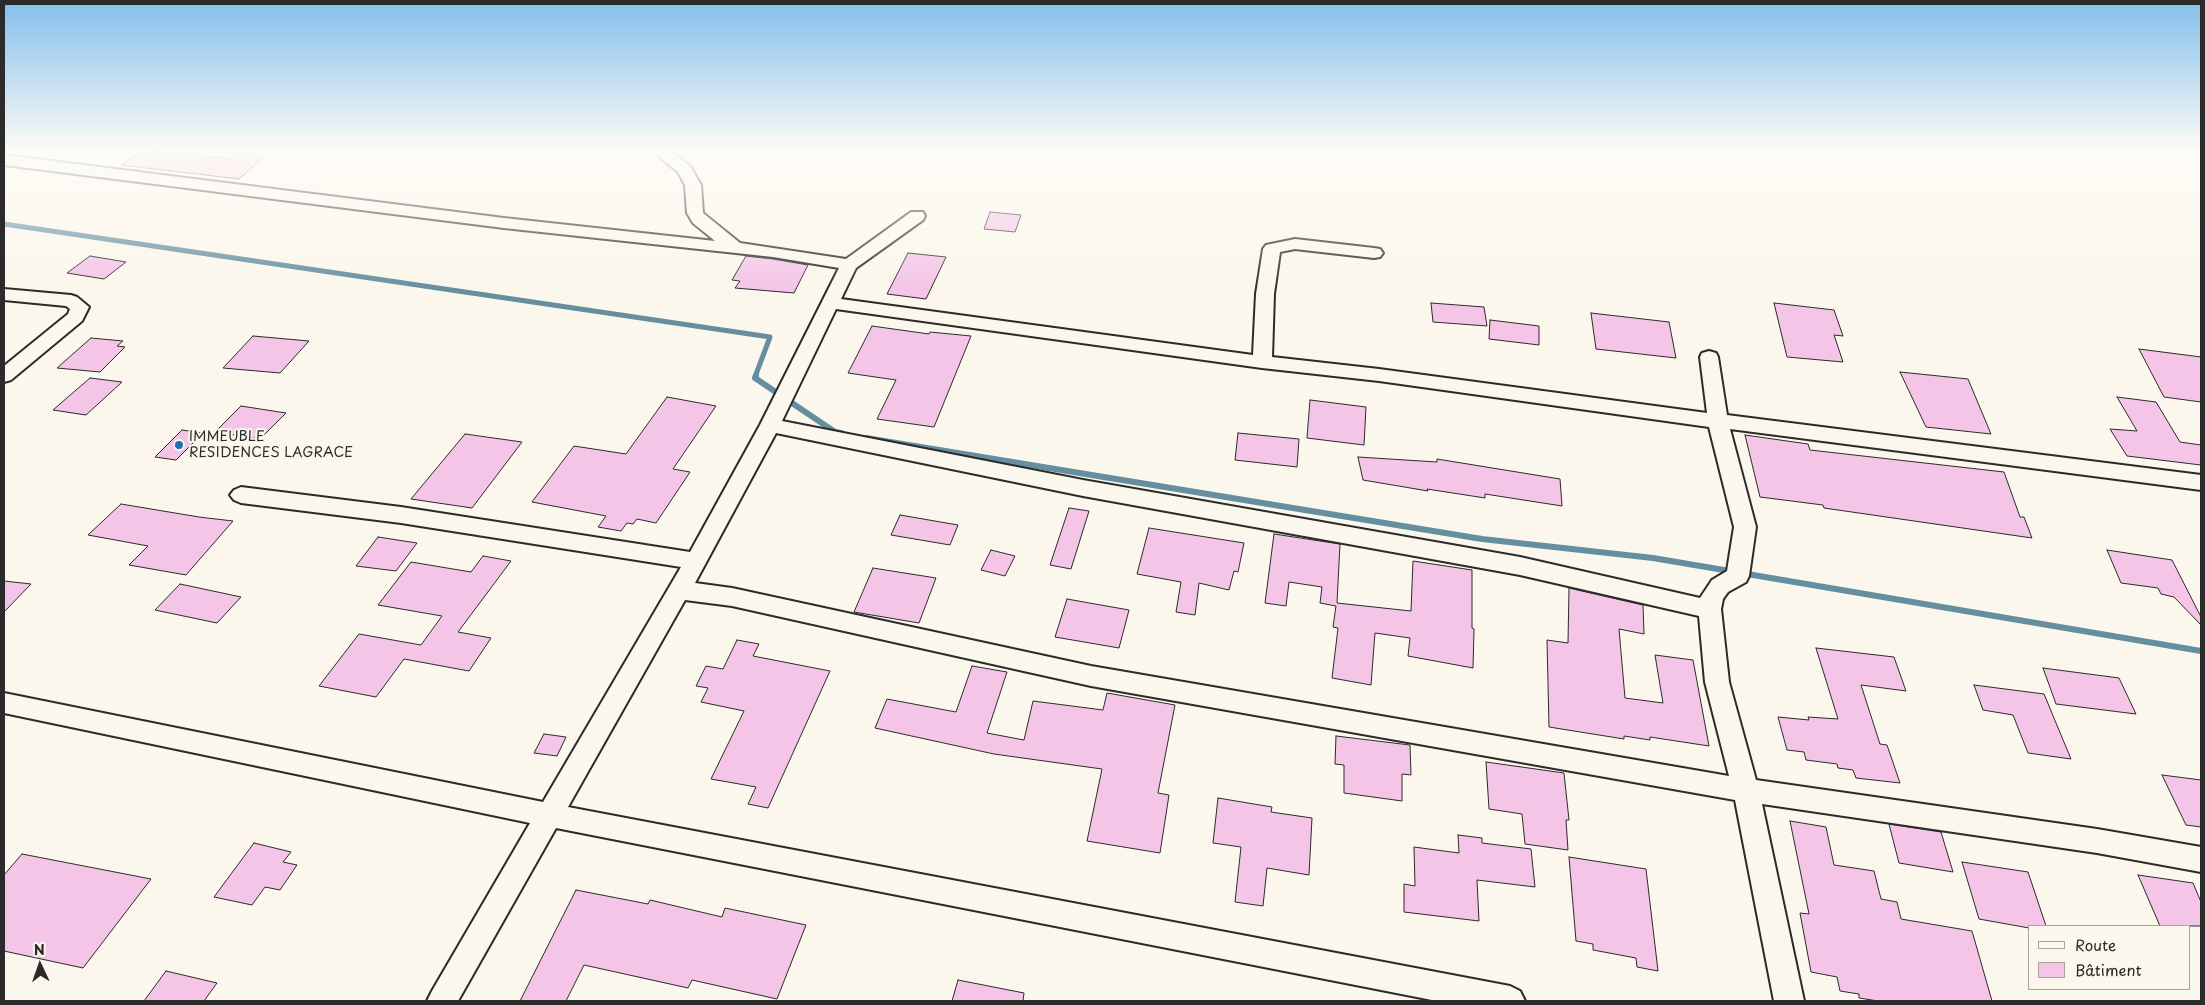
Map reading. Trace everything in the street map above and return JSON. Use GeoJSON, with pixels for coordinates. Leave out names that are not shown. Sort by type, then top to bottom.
{"type":"FeatureCollection","features":[{"type":"Feature","properties":{"kind":"street"},"geometry":{"type":"LineString","coordinates":[[297,197],[504,223],[736,248],[849,265]]}},
{"type":"Feature","properties":{"kind":"street"},"geometry":{"type":"LineString","coordinates":[[693,197],[695,213],[699,219],[736,248]]}},
{"type":"Feature","properties":{"kind":"street"},"geometry":{"type":"LineString","coordinates":[[442,1001],[696,561],[770,425],[832,303],[849,265],[917,216]]}},
{"type":"Feature","properties":{"kind":"street"},"geometry":{"type":"LineString","coordinates":[[1262,362],[1265,294],[1272,249],[1295,244],[1374,253]]}},
{"type":"Feature","properties":{"kind":"street"},"geometry":{"type":"LineString","coordinates":[[4,295],[71,301],[80,307],[76,317],[4,376]]}},
{"type":"Feature","properties":{"kind":"street"},"geometry":{"type":"LineString","coordinates":[[832,303],[1718,422],[2201,482]]}},
{"type":"Feature","properties":{"kind":"street"},"geometry":{"type":"LineString","coordinates":[[1709,357],[1718,422],[1745,527],[1738,576],[1720,586],[1712,597],[1710,609],[1717,682],[1746,790],[1789,1001]]}},
{"type":"Feature","properties":{"kind":"street"},"geometry":{"type":"LineString","coordinates":[[770,425],[1083,488],[1520,566],[1710,609]]}},
{"type":"Feature","properties":{"kind":"street"},"geometry":{"type":"LineString","coordinates":[[241,495],[401,515],[696,561]]}},
{"type":"Feature","properties":{"kind":"street"},"geometry":{"type":"LineString","coordinates":[[679,590],[742,599],[1091,676],[1746,790],[2087,840],[2201,860]]}},
{"type":"Feature","properties":{"kind":"street"},"geometry":{"type":"LineString","coordinates":[[4,703],[548,815],[1510,1001]]}},
{"type":"Feature","properties":{"kind":"building"},"geometry":{"type":"Polygon","coordinates":[[[990,212],[1021,215],[1015,232],[984,229],[990,212]]]}},
{"type":"Feature","properties":{"kind":"building"},"geometry":{"type":"Polygon","coordinates":[[[908,253],[946,257],[926,299],[887,294],[908,253]]]}},
{"type":"Feature","properties":{"kind":"building"},"geometry":{"type":"Polygon","coordinates":[[[90,256],[126,262],[104,279],[67,273],[90,256]]]}},
{"type":"Feature","properties":{"kind":"building"},"geometry":{"type":"Polygon","coordinates":[[[746,256],[808,265],[794,293],[735,288],[740,281],[732,280],[746,256]]]}},
{"type":"Feature","properties":{"kind":"building"},"geometry":{"type":"Polygon","coordinates":[[[1431,303],[1484,307],[1487,326],[1433,322],[1431,303]]]}},
{"type":"Feature","properties":{"kind":"building"},"geometry":{"type":"Polygon","coordinates":[[[1774,303],[1834,310],[1843,336],[1834,335],[1843,362],[1787,357],[1774,303]]]}},
{"type":"Feature","properties":{"kind":"building"},"geometry":{"type":"Polygon","coordinates":[[[1591,313],[1669,322],[1676,358],[1596,349],[1591,313]]]}},
{"type":"Feature","properties":{"kind":"building"},"geometry":{"type":"Polygon","coordinates":[[[1490,320],[1539,326],[1539,345],[1489,339],[1490,320]]]}},
{"type":"Feature","properties":{"kind":"building"},"geometry":{"type":"Polygon","coordinates":[[[872,326],[929,334],[930,332],[971,336],[934,427],[877,419],[896,380],[848,373],[872,326]]]}},
{"type":"Feature","properties":{"kind":"building"},"geometry":{"type":"Polygon","coordinates":[[[253,336],[309,341],[280,373],[223,368],[253,336]]]}},
{"type":"Feature","properties":{"kind":"building"},"geometry":{"type":"Polygon","coordinates":[[[91,338],[123,341],[117,346],[125,347],[100,372],[57,368],[91,338]]]}},
{"type":"Feature","properties":{"kind":"building"},"geometry":{"type":"Polygon","coordinates":[[[2139,349],[2201,357],[2201,402],[2164,397],[2139,349]]]}},
{"type":"Feature","properties":{"kind":"building"},"geometry":{"type":"Polygon","coordinates":[[[1900,372],[1968,379],[1991,434],[1926,427],[1900,372]]]}},
{"type":"Feature","properties":{"kind":"building"},"geometry":{"type":"Polygon","coordinates":[[[90,378],[122,382],[86,415],[53,410],[90,378]]]}},
{"type":"Feature","properties":{"kind":"building"},"geometry":{"type":"Polygon","coordinates":[[[667,397],[716,406],[673,469],[690,472],[656,523],[637,519],[633,524],[627,523],[621,531],[598,527],[606,516],[532,502],[574,446],[626,454],[667,397]]]}},
{"type":"Feature","properties":{"kind":"building"},"geometry":{"type":"Polygon","coordinates":[[[2117,397],[2156,402],[2180,442],[2201,445],[2201,465],[2127,456],[2110,429],[2137,431],[2117,397]]]}},
{"type":"Feature","properties":{"kind":"building"},"geometry":{"type":"Polygon","coordinates":[[[1310,400],[1366,407],[1364,445],[1307,438],[1310,400]]]}},
{"type":"Feature","properties":{"kind":"building"},"geometry":{"type":"Polygon","coordinates":[[[241,406],[286,413],[260,439],[215,432],[241,406]]]}},
{"type":"Feature","properties":{"kind":"building","name":"IMMEUBLE RESIDENCES LAGRACE"},"geometry":{"type":"Polygon","coordinates":[[[182,430],[203,433],[176,460],[155,457],[182,430]]]}},
{"type":"Feature","properties":{"kind":"building"},"geometry":{"type":"Polygon","coordinates":[[[1238,433],[1299,439],[1297,467],[1235,460],[1238,433]]]}},
{"type":"Feature","properties":{"kind":"building"},"geometry":{"type":"Polygon","coordinates":[[[465,434],[522,442],[472,508],[411,499],[465,434]]]}},
{"type":"Feature","properties":{"kind":"building"},"geometry":{"type":"Polygon","coordinates":[[[1745,435],[1808,444],[1810,450],[2004,472],[2020,517],[2024,517],[2032,538],[1760,497],[1745,435]]]}},
{"type":"Feature","properties":{"kind":"building"},"geometry":{"type":"Polygon","coordinates":[[[1358,457],[1437,462],[1437,459],[1560,479],[1562,506],[1485,494],[1485,498],[1427,489],[1428,491],[1363,480],[1358,457]]]}},
{"type":"Feature","properties":{"kind":"building"},"geometry":{"type":"Polygon","coordinates":[[[121,504],[233,521],[186,575],[129,565],[148,546],[88,535],[121,504]]]}},
{"type":"Feature","properties":{"kind":"building"},"geometry":{"type":"Polygon","coordinates":[[[1069,508],[1089,511],[1071,569],[1050,565],[1069,508]]]}},
{"type":"Feature","properties":{"kind":"building"},"geometry":{"type":"Polygon","coordinates":[[[900,515],[958,525],[950,545],[891,535],[900,515]]]}},
{"type":"Feature","properties":{"kind":"building"},"geometry":{"type":"Polygon","coordinates":[[[1149,528],[1244,543],[1238,572],[1234,571],[1229,590],[1199,583],[1195,615],[1176,612],[1181,582],[1137,574],[1149,528]]]}},
{"type":"Feature","properties":{"kind":"building"},"geometry":{"type":"Polygon","coordinates":[[[1274,534],[1340,544],[1337,603],[1411,611],[1413,561],[1472,570],[1473,668],[1408,656],[1410,638],[1375,633],[1371,685],[1332,678],[1338,628],[1333,627],[1336,606],[1320,603],[1322,587],[1289,582],[1286,606],[1265,603],[1274,534]]]}},
{"type":"Feature","properties":{"kind":"building"},"geometry":{"type":"Polygon","coordinates":[[[378,537],[417,543],[396,571],[356,566],[378,537]]]}},
{"type":"Feature","properties":{"kind":"building"},"geometry":{"type":"Polygon","coordinates":[[[991,550],[1015,556],[1005,576],[981,570],[991,550]]]}},
{"type":"Feature","properties":{"kind":"building"},"geometry":{"type":"Polygon","coordinates":[[[2107,550],[2172,560],[2201,617],[2201,623],[2174,597],[2161,594],[2158,588],[2121,583],[2107,550]]]}},
{"type":"Feature","properties":{"kind":"building"},"geometry":{"type":"Polygon","coordinates":[[[483,556],[511,561],[458,632],[491,638],[469,671],[404,659],[376,697],[319,686],[359,634],[421,645],[442,616],[378,605],[411,562],[471,572],[483,556]]]}},
{"type":"Feature","properties":{"kind":"building"},"geometry":{"type":"Polygon","coordinates":[[[873,568],[936,578],[919,623],[854,612],[873,568]]]}},
{"type":"Feature","properties":{"kind":"building"},"geometry":{"type":"Polygon","coordinates":[[[4,581],[31,584],[4,612],[4,581]]]}},
{"type":"Feature","properties":{"kind":"building"},"geometry":{"type":"Polygon","coordinates":[[[180,584],[241,597],[217,623],[155,610],[180,584]]]}},
{"type":"Feature","properties":{"kind":"building"},"geometry":{"type":"Polygon","coordinates":[[[1569,588],[1643,605],[1644,634],[1619,629],[1625,698],[1663,703],[1655,655],[1693,660],[1709,746],[1650,737],[1650,740],[1624,736],[1624,739],[1549,727],[1547,640],[1568,643],[1569,588]]]}},
{"type":"Feature","properties":{"kind":"building"},"geometry":{"type":"Polygon","coordinates":[[[1067,599],[1129,610],[1119,648],[1055,637],[1067,599]]]}},
{"type":"Feature","properties":{"kind":"building"},"geometry":{"type":"Polygon","coordinates":[[[737,640],[759,644],[753,656],[830,671],[768,808],[748,804],[756,787],[711,779],[744,711],[701,702],[708,688],[696,686],[706,666],[723,669],[737,640]]]}},
{"type":"Feature","properties":{"kind":"building"},"geometry":{"type":"Polygon","coordinates":[[[1816,648],[1894,657],[1906,691],[1861,685],[1880,744],[1887,745],[1900,783],[1856,778],[1853,770],[1838,768],[1837,764],[1806,760],[1804,752],[1787,750],[1778,717],[1809,720],[1808,717],[1838,719],[1816,648]]]}},
{"type":"Feature","properties":{"kind":"building"},"geometry":{"type":"Polygon","coordinates":[[[972,666],[1007,672],[987,733],[1024,740],[1033,701],[1103,710],[1107,693],[1175,705],[1158,793],[1169,795],[1160,853],[1087,841],[1102,769],[994,754],[875,728],[887,699],[956,712],[972,666]]]}},
{"type":"Feature","properties":{"kind":"building"},"geometry":{"type":"Polygon","coordinates":[[[2043,668],[2119,678],[2136,714],[2056,704],[2043,668]]]}},
{"type":"Feature","properties":{"kind":"building"},"geometry":{"type":"Polygon","coordinates":[[[1974,685],[2044,694],[2071,759],[2028,753],[2013,715],[1983,710],[1974,685]]]}},
{"type":"Feature","properties":{"kind":"building"},"geometry":{"type":"Polygon","coordinates":[[[544,734],[566,737],[557,756],[534,753],[544,734]]]}},
{"type":"Feature","properties":{"kind":"building"},"geometry":{"type":"Polygon","coordinates":[[[1336,736],[1410,745],[1411,775],[1402,774],[1402,801],[1344,793],[1344,765],[1335,764],[1336,736]]]}},
{"type":"Feature","properties":{"kind":"building"},"geometry":{"type":"Polygon","coordinates":[[[1486,762],[1564,773],[1569,820],[1566,820],[1568,850],[1525,844],[1522,814],[1489,809],[1486,762]]]}},
{"type":"Feature","properties":{"kind":"building"},"geometry":{"type":"Polygon","coordinates":[[[2162,775],[2201,780],[2201,827],[2186,825],[2162,775]]]}},
{"type":"Feature","properties":{"kind":"building"},"geometry":{"type":"Polygon","coordinates":[[[1218,798],[1272,807],[1271,812],[1312,818],[1309,875],[1267,868],[1263,906],[1235,902],[1241,847],[1213,843],[1218,798]]]}},
{"type":"Feature","properties":{"kind":"building"},"geometry":{"type":"Polygon","coordinates":[[[1790,821],[1826,827],[1834,865],[1874,871],[1881,899],[1897,902],[1901,919],[1972,931],[1992,1001],[1878,1001],[1859,998],[1859,994],[1840,991],[1837,977],[1811,972],[1800,913],[1809,914],[1790,821]]]}},
{"type":"Feature","properties":{"kind":"building"},"geometry":{"type":"Polygon","coordinates":[[[1889,824],[1941,832],[1953,872],[1899,863],[1889,824]]]}},
{"type":"Feature","properties":{"kind":"building"},"geometry":{"type":"Polygon","coordinates":[[[1458,835],[1482,838],[1482,843],[1531,849],[1535,887],[1477,880],[1479,921],[1404,912],[1404,884],[1415,886],[1414,847],[1459,853],[1458,835]]]}},
{"type":"Feature","properties":{"kind":"building"},"geometry":{"type":"Polygon","coordinates":[[[254,843],[291,852],[283,862],[297,865],[280,890],[265,887],[252,905],[214,897],[254,843]]]}},
{"type":"Feature","properties":{"kind":"building"},"geometry":{"type":"Polygon","coordinates":[[[22,854],[151,879],[83,968],[4,951],[4,875],[22,854]]]}},
{"type":"Feature","properties":{"kind":"building"},"geometry":{"type":"Polygon","coordinates":[[[1569,857],[1646,869],[1658,971],[1637,967],[1636,958],[1593,950],[1593,944],[1576,941],[1569,857]]]}},
{"type":"Feature","properties":{"kind":"building"},"geometry":{"type":"Polygon","coordinates":[[[1962,862],[2028,872],[2046,925],[2028,925],[2028,928],[1979,919],[1962,862]]]}},
{"type":"Feature","properties":{"kind":"building"},"geometry":{"type":"Polygon","coordinates":[[[2138,875],[2193,883],[2201,902],[2201,926],[2160,925],[2138,875]]]}},
{"type":"Feature","properties":{"kind":"building"},"geometry":{"type":"Polygon","coordinates":[[[576,890],[648,904],[650,900],[722,917],[725,908],[806,925],[777,999],[692,980],[688,988],[584,965],[566,1001],[520,1001],[576,890]]]}},
{"type":"Feature","properties":{"kind":"building"},"geometry":{"type":"Polygon","coordinates":[[[166,971],[217,983],[204,1001],[144,1001],[166,971]]]}},
{"type":"Feature","properties":{"kind":"building"},"geometry":{"type":"Polygon","coordinates":[[[958,980],[1024,993],[1023,1001],[952,1001],[958,980]]]}},
{"type":"Feature","properties":{"kind":"waterway"},"geometry":{"type":"LineString","coordinates":[[4,224],[770,337],[755,377]]}},
{"type":"Feature","properties":{"kind":"waterway"},"geometry":{"type":"LineString","coordinates":[[756,376],[755,378],[835,432],[841,433]]}},
{"type":"Feature","properties":{"kind":"waterway"},"geometry":{"type":"LineString","coordinates":[[866,438],[1482,539],[1653,558],[2201,651]]}},
{"type":"Feature","properties":{"kind":"place","name":"IMMEUBLE RESIDENCES LAGRACE"},"geometry":{"type":"Point","coordinates":[179,445]}}]}
